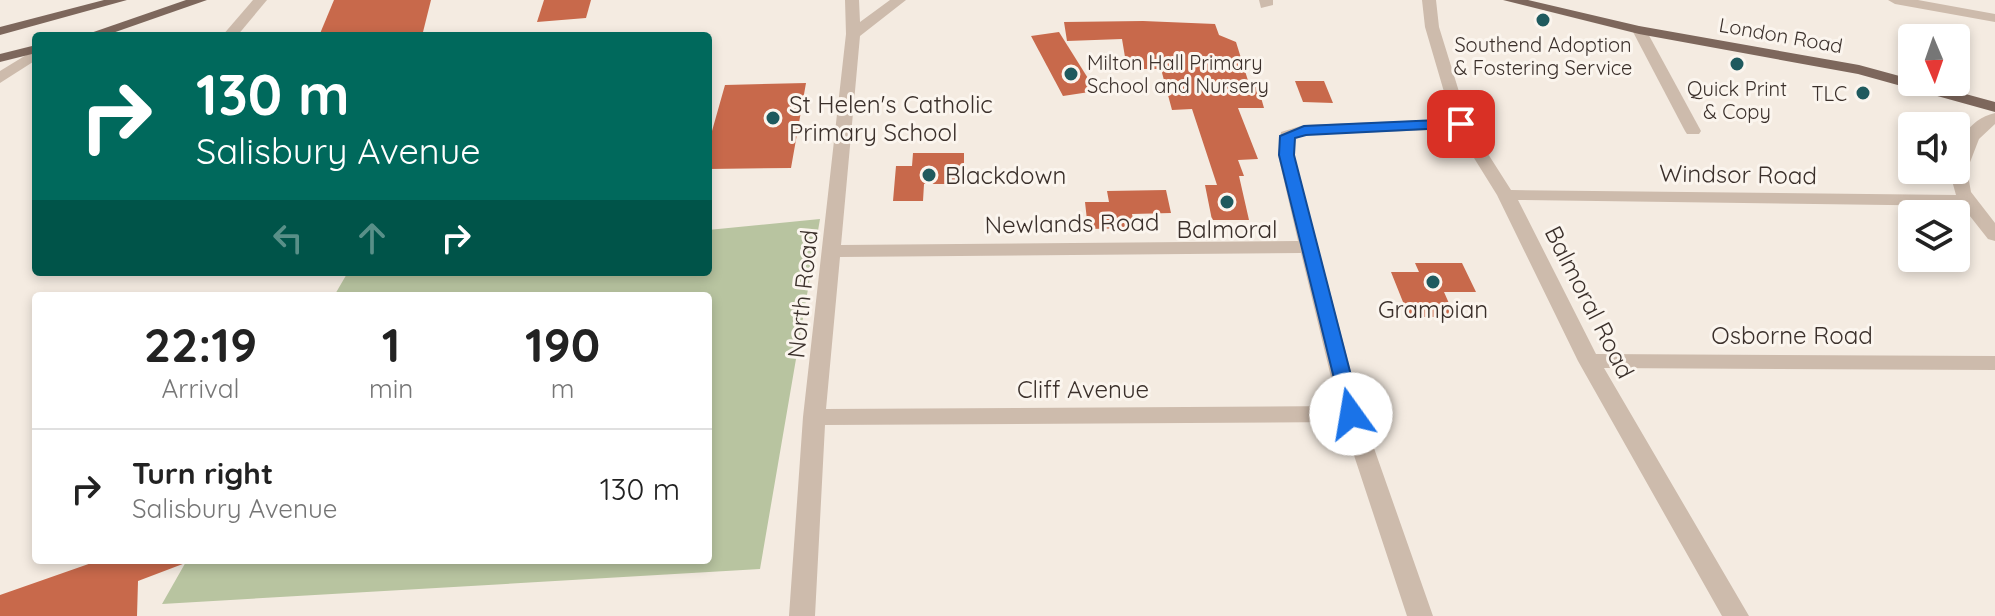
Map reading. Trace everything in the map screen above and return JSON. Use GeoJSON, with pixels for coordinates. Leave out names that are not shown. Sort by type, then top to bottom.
{"type":"FeatureCollection","features":[{"type":"Feature","properties":{"kind":"main road"},"geometry":{"type":"LineString","coordinates":[[0,31],[120,0]]}},
{"type":"Feature","properties":{"kind":"main road"},"geometry":{"type":"LineString","coordinates":[[101,32],[200,0]]}},
{"type":"Feature","properties":{"kind":"main road","name":"London Road"},"geometry":{"type":"LineString","coordinates":[[1510,0],[1639,30],[1859,70],[1995,107]]}},
{"type":"Feature","properties":{"kind":"main road"},"geometry":{"type":"LineString","coordinates":[[0,58],[32,52]]}},
{"type":"Feature","properties":{"kind":"street"},"geometry":{"type":"LineString","coordinates":[[239,23],[247,0]]}},
{"type":"Feature","properties":{"kind":"street"},"geometry":{"type":"LineString","coordinates":[[232,32],[260,0]]}},
{"type":"Feature","properties":{"kind":"street","name":"North Road"},"geometry":{"type":"LineString","coordinates":[[802,616],[814,417],[853,34],[852,0]]}},
{"type":"Feature","properties":{"kind":"street"},"geometry":{"type":"LineString","coordinates":[[853,34],[899,0]]}},
{"type":"Feature","properties":{"kind":"street","name":"Balmoral Road"},"geometry":{"type":"LineString","coordinates":[[1429,0],[1432,27],[1461,124],[1506,195],[1589,361],[1736,616]]}},
{"type":"Feature","properties":{"kind":"street"},"geometry":{"type":"LineString","coordinates":[[1895,0],[1995,18]]}},
{"type":"Feature","properties":{"kind":"street"},"geometry":{"type":"LineString","coordinates":[[1639,30],[1693,131]]}},
{"type":"Feature","properties":{"kind":"street"},"geometry":{"type":"LineString","coordinates":[[0,78],[32,54]]}},
{"type":"Feature","properties":{"kind":"street"},"geometry":{"type":"LineString","coordinates":[[1968,200],[1959,185],[1956,168],[1977,129],[1995,118]]}},
{"type":"Feature","properties":{"kind":"street"},"geometry":{"type":"LineString","coordinates":[[1420,616],[1351,414],[1286,155],[1287,136],[1304,130],[1461,124]]}},
{"type":"Feature","properties":{"kind":"street","name":"Windsor Road"},"geometry":{"type":"LineString","coordinates":[[1506,195],[1898,200]]}},
{"type":"Feature","properties":{"kind":"street"},"geometry":{"type":"LineString","coordinates":[[1970,202],[1995,235]]}},
{"type":"Feature","properties":{"kind":"street","name":"Newlands Road"},"geometry":{"type":"LineString","coordinates":[[832,251],[1311,247]]}},
{"type":"Feature","properties":{"kind":"street","name":"Osborne Road"},"geometry":{"type":"LineString","coordinates":[[1589,361],[1995,363]]}},
{"type":"Feature","properties":{"kind":"street","name":"Cliff Avenue"},"geometry":{"type":"LineString","coordinates":[[814,417],[1351,414]]}},
{"type":"Feature","properties":{"kind":"green space"},"geometry":{"type":"Polygon","coordinates":[[[820,219],[760,569],[162,604],[185,564],[712,564],[712,292],[336,292],[346,276],[712,276],[712,230],[820,219]]]}},
{"type":"Feature","properties":{"kind":"building"},"geometry":{"type":"Polygon","coordinates":[[[334,0],[431,0],[423,32],[321,32],[334,0]]]}},
{"type":"Feature","properties":{"kind":"building"},"geometry":{"type":"Polygon","coordinates":[[[544,0],[591,0],[586,18],[537,22],[544,0]]]}},
{"type":"Feature","properties":{"kind":"building"},"geometry":{"type":"Polygon","coordinates":[[[1064,22],[1215,24],[1219,35],[1236,42],[1250,87],[1258,87],[1264,108],[1238,108],[1258,159],[1238,160],[1244,176],[1239,176],[1249,220],[1212,220],[1205,185],[1217,185],[1192,109],[1172,110],[1161,69],[1127,69],[1122,39],[1067,41],[1064,22]]]}},
{"type":"Feature","properties":{"kind":"building"},"geometry":{"type":"Polygon","coordinates":[[[1059,32],[1096,91],[1063,96],[1031,36],[1059,32]]]}},
{"type":"Feature","properties":{"kind":"building"},"geometry":{"type":"Polygon","coordinates":[[[1295,81],[1324,81],[1333,103],[1303,102],[1295,81]]]}},
{"type":"Feature","properties":{"kind":"building"},"geometry":{"type":"Polygon","coordinates":[[[806,83],[791,168],[712,169],[712,131],[725,85],[806,83]]]}},
{"type":"Feature","properties":{"kind":"building","name":"Blackdown"},"geometry":{"type":"Polygon","coordinates":[[[913,153],[964,153],[964,184],[924,184],[923,201],[893,201],[896,166],[912,166],[913,153]]]}},
{"type":"Feature","properties":{"kind":"building"},"geometry":{"type":"Polygon","coordinates":[[[1166,190],[1171,213],[1132,214],[1135,228],[1088,229],[1085,202],[1109,202],[1107,191],[1166,190]]]}},
{"type":"Feature","properties":{"kind":"building","name":"Grampian"},"geometry":{"type":"Polygon","coordinates":[[[1415,263],[1462,263],[1476,292],[1444,292],[1455,317],[1409,317],[1391,272],[1419,272],[1415,263]]]}},
{"type":"Feature","properties":{"kind":"building"},"geometry":{"type":"Polygon","coordinates":[[[89,564],[183,564],[138,581],[137,616],[0,616],[0,595],[89,564]]]}},
{"type":"Feature","properties":{"kind":"place","name":"Southend Adoption & Fostering Service"},"geometry":{"type":"Point","coordinates":[1543,20]}},
{"type":"Feature","properties":{"kind":"place","name":"Quick Print & Copy"},"geometry":{"type":"Point","coordinates":[1737,64]}},
{"type":"Feature","properties":{"kind":"place","name":"Milton Hall Primary School and Nursery"},"geometry":{"type":"Point","coordinates":[1071,74]}},
{"type":"Feature","properties":{"kind":"place","name":"TLC"},"geometry":{"type":"Point","coordinates":[1863,93]}},
{"type":"Feature","properties":{"kind":"place","name":"St Helen's Catholic Primary School"},"geometry":{"type":"Point","coordinates":[773,118]}},
{"type":"Feature","properties":{"kind":"place","name":"Blackdown"},"geometry":{"type":"Point","coordinates":[929,175]}},
{"type":"Feature","properties":{"kind":"place","name":"Balmoral"},"geometry":{"type":"Point","coordinates":[1227,202]}},
{"type":"Feature","properties":{"kind":"place","name":"Grampian"},"geometry":{"type":"Point","coordinates":[1433,282]}},
{"type":"Feature","properties":{"kind":"route"},"geometry":{"type":"LineString","coordinates":[[1351,414],[1286,155],[1287,136],[1304,130],[1461,124]]}}]}
